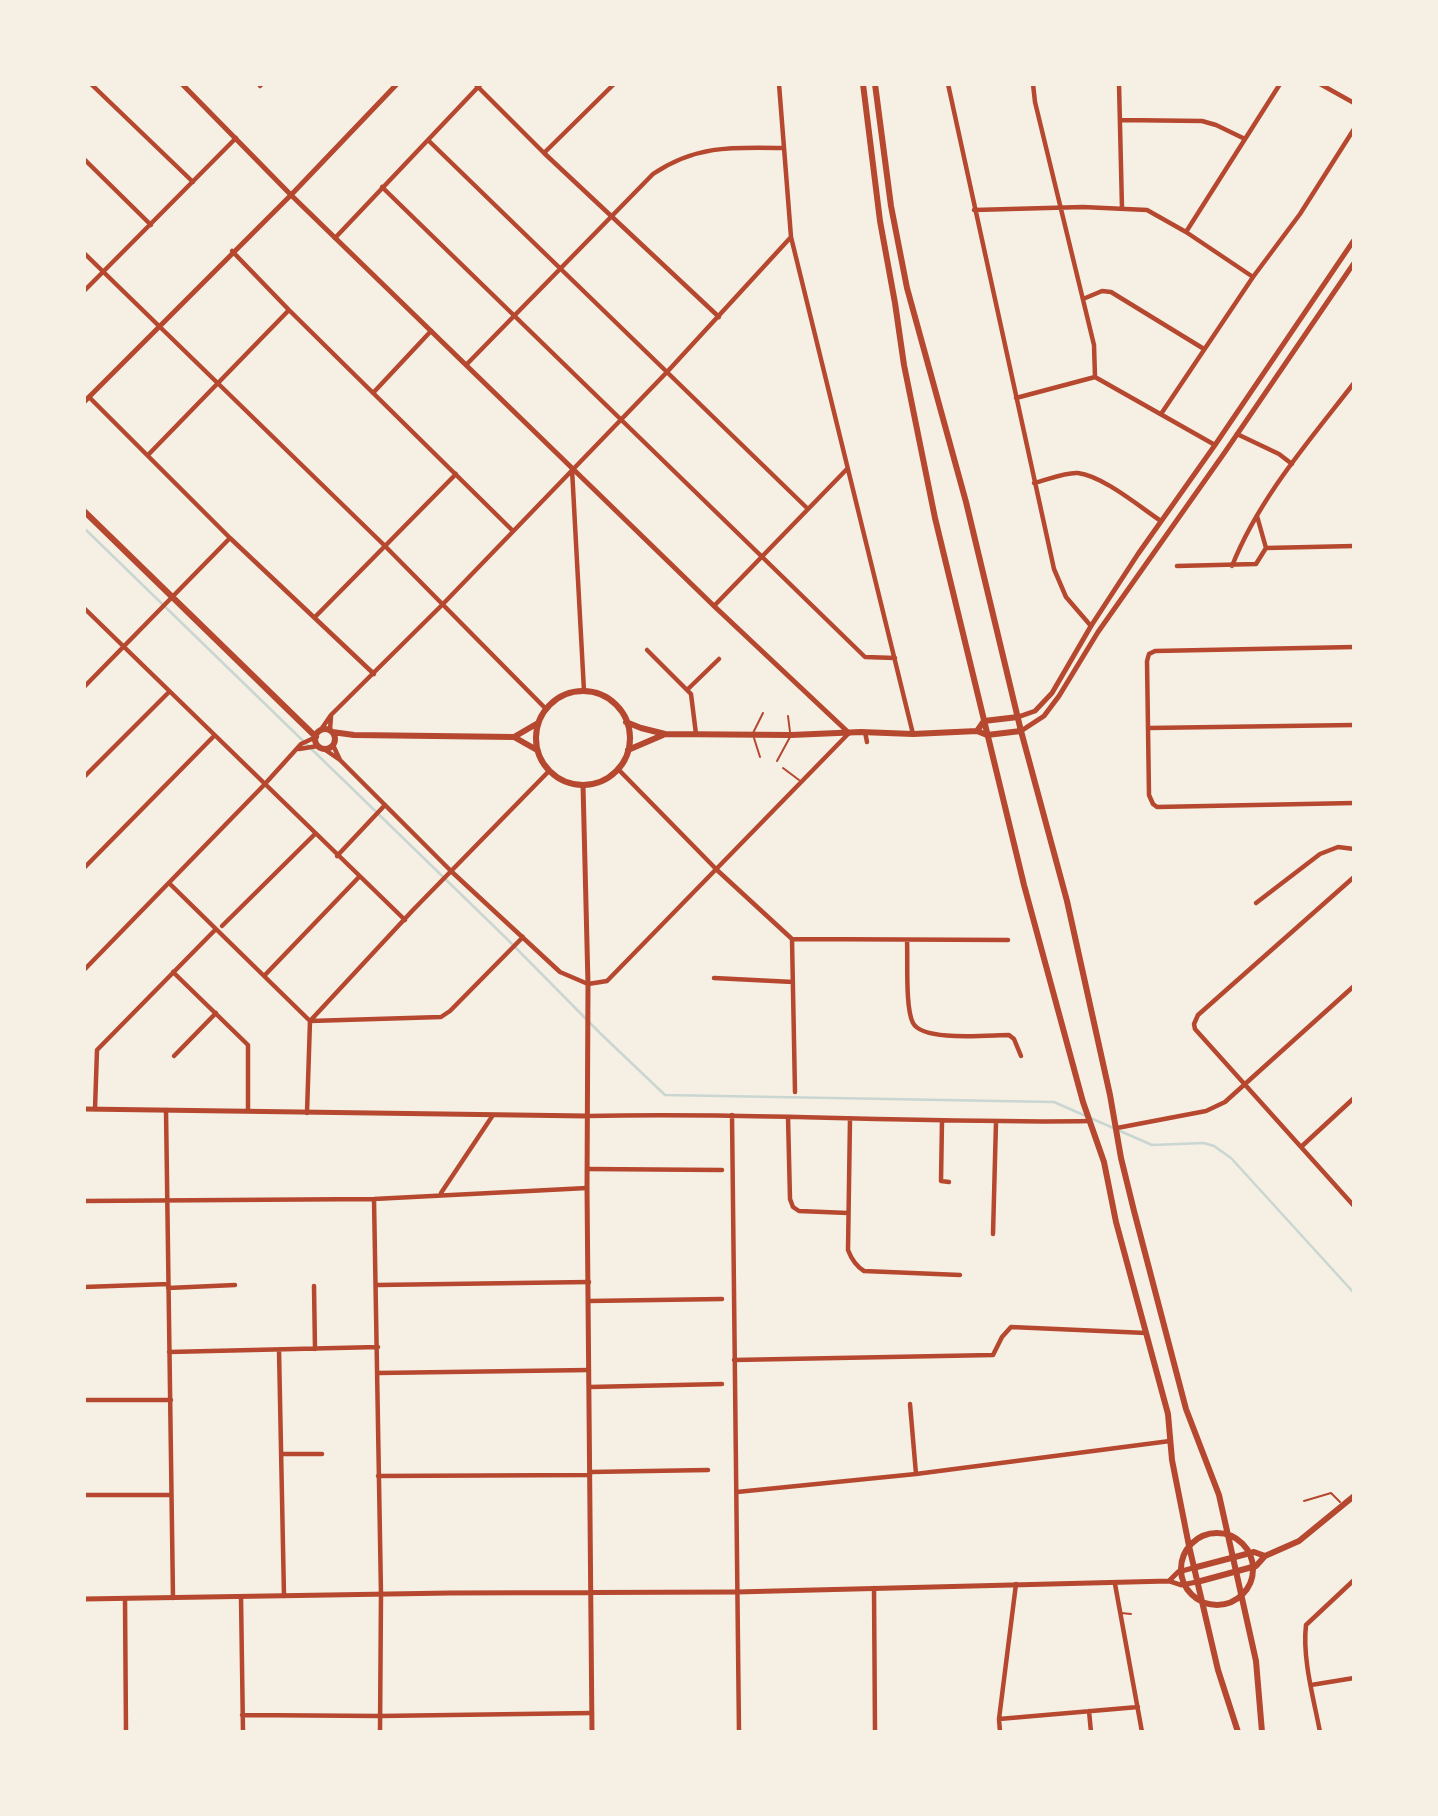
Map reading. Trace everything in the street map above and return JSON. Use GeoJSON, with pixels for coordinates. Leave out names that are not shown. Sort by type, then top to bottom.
{"type":"FeatureCollection","features":[{"type":"Feature","properties":{"kind":"main road"},"geometry":{"type":"LineString","coordinates":[[863,84],[880,222],[911,404],[938,531],[1064,1034],[1104,1162],[1116,1222],[1168,1414],[1172,1460],[1193,1568],[1218,1670],[1238,1732]]}},
{"type":"Feature","properties":{"kind":"main road"},"geometry":{"type":"LineString","coordinates":[[875,84],[891,206],[907,288],[967,502],[1021,731],[1067,901],[1117,1128],[1121,1158],[1186,1409],[1219,1495],[1229,1535],[1256,1661],[1262,1732]]}},
{"type":"Feature","properties":{"kind":"main road"},"geometry":{"type":"LineString","coordinates":[[84,511],[318,734]]}},
{"type":"Feature","properties":{"kind":"main road"},"geometry":{"type":"LineString","coordinates":[[584,691],[610,700],[620,709],[629,738],[628,750],[618,769],[603,780],[583,785],[562,780],[549,771],[537,750],[536,736],[538,723],[556,699],[584,691]]}},
{"type":"Feature","properties":{"kind":"main road"},"geometry":{"type":"LineString","coordinates":[[977,731],[984,721],[1018,717]]}},
{"type":"Feature","properties":{"kind":"main road"},"geometry":{"type":"LineString","coordinates":[[626,722],[665,734],[914,734],[977,731],[987,735],[1021,731]]}},
{"type":"Feature","properties":{"kind":"main road"},"geometry":{"type":"LineString","coordinates":[[514,737],[538,723]]}},
{"type":"Feature","properties":{"kind":"main road"},"geometry":{"type":"LineString","coordinates":[[331,731],[334,744]]}},
{"type":"Feature","properties":{"kind":"main road"},"geometry":{"type":"LineString","coordinates":[[309,746],[318,734],[331,731],[354,735],[514,737],[537,750]]}},
{"type":"Feature","properties":{"kind":"main road"},"geometry":{"type":"LineString","coordinates":[[628,750],[665,734]]}},
{"type":"Feature","properties":{"kind":"main road"},"geometry":{"type":"LineString","coordinates":[[309,746],[334,744],[354,735]]}},
{"type":"Feature","properties":{"kind":"main road"},"geometry":{"type":"LineString","coordinates":[[1197,1582],[1253,1567],[1265,1556],[1299,1542],[1354,1496]]}},
{"type":"Feature","properties":{"kind":"main road"},"geometry":{"type":"LineString","coordinates":[[1206,1535],[1229,1535],[1240,1542],[1249,1553],[1253,1567],[1250,1581],[1242,1594],[1232,1602],[1222,1605],[1202,1602],[1192,1596],[1184,1585],[1181,1571],[1183,1557],[1189,1546],[1206,1535]]}},
{"type":"Feature","properties":{"kind":"main road"},"geometry":{"type":"LineString","coordinates":[[1193,1568],[1254,1552],[1265,1556]]}},
{"type":"Feature","properties":{"kind":"street"},"geometry":{"type":"LineString","coordinates":[[91,84],[193,182]]}},
{"type":"Feature","properties":{"kind":"street"},"geometry":{"type":"LineString","coordinates":[[84,970],[264,785],[309,746],[340,760],[452,872],[560,972],[588,984],[607,981],[849,733],[714,606],[290,195],[182,84]]}},
{"type":"Feature","properties":{"kind":"street"},"geometry":{"type":"LineString","coordinates":[[374,674],[230,538],[147,455],[86,400],[397,84]]}},
{"type":"Feature","properties":{"kind":"street"},"geometry":{"type":"LineString","coordinates":[[544,153],[614,84]]}},
{"type":"Feature","properties":{"kind":"street"},"geometry":{"type":"LineString","coordinates":[[779,84],[791,237],[914,734]]}},
{"type":"Feature","properties":{"kind":"street"},"geometry":{"type":"LineString","coordinates":[[948,84],[1034,483],[1060,587],[1091,626],[1091,642]]}},
{"type":"Feature","properties":{"kind":"street"},"geometry":{"type":"LineString","coordinates":[[1032,84],[1094,345],[1095,377]]}},
{"type":"Feature","properties":{"kind":"street"},"geometry":{"type":"LineString","coordinates":[[1119,84],[1122,208]]}},
{"type":"Feature","properties":{"kind":"street"},"geometry":{"type":"LineString","coordinates":[[1186,232],[1280,84]]}},
{"type":"Feature","properties":{"kind":"street"},"geometry":{"type":"LineString","coordinates":[[1320,84],[1354,103]]}},
{"type":"Feature","properties":{"kind":"street"},"geometry":{"type":"LineString","coordinates":[[335,238],[429,141],[478,85],[544,153],[719,317]]}},
{"type":"Feature","properties":{"kind":"street"},"geometry":{"type":"LineString","coordinates":[[1120,120],[1202,121],[1245,139]]}},
{"type":"Feature","properties":{"kind":"street"},"geometry":{"type":"LineString","coordinates":[[1161,414],[1253,277],[1300,214],[1354,129]]}},
{"type":"Feature","properties":{"kind":"street"},"geometry":{"type":"LineString","coordinates":[[84,291],[236,138]]}},
{"type":"Feature","properties":{"kind":"street"},"geometry":{"type":"LineString","coordinates":[[429,141],[808,509]]}},
{"type":"Feature","properties":{"kind":"street"},"geometry":{"type":"LineString","coordinates":[[467,364],[653,174],[679,158],[720,148],[783,148]]}},
{"type":"Feature","properties":{"kind":"street"},"geometry":{"type":"LineString","coordinates":[[84,159],[151,225]]}},
{"type":"Feature","properties":{"kind":"street"},"geometry":{"type":"LineString","coordinates":[[382,187],[865,657],[895,658]]}},
{"type":"Feature","properties":{"kind":"street"},"geometry":{"type":"LineString","coordinates":[[974,211],[1122,208],[1155,213],[1253,277]]}},
{"type":"Feature","properties":{"kind":"street"},"geometry":{"type":"LineString","coordinates":[[318,734],[331,715],[443,604],[667,372],[791,237]]}},
{"type":"Feature","properties":{"kind":"street"},"geometry":{"type":"LineString","coordinates":[[1018,717],[1035,711],[1052,693],[1091,626],[1354,240]]}},
{"type":"Feature","properties":{"kind":"street"},"geometry":{"type":"LineString","coordinates":[[232,251],[513,531]]}},
{"type":"Feature","properties":{"kind":"street"},"geometry":{"type":"LineString","coordinates":[[84,253],[384,545],[546,709]]}},
{"type":"Feature","properties":{"kind":"street"},"geometry":{"type":"LineString","coordinates":[[1021,731],[1044,716],[1059,695],[1091,642],[1354,263]]}},
{"type":"Feature","properties":{"kind":"street"},"geometry":{"type":"LineString","coordinates":[[1083,299],[1102,291],[1111,292],[1205,349]]}},
{"type":"Feature","properties":{"kind":"street"},"geometry":{"type":"LineString","coordinates":[[147,455],[289,310]]}},
{"type":"Feature","properties":{"kind":"street"},"geometry":{"type":"LineString","coordinates":[[373,393],[431,331]]}},
{"type":"Feature","properties":{"kind":"street"},"geometry":{"type":"LineString","coordinates":[[1016,398],[1095,377],[1215,445]]}},
{"type":"Feature","properties":{"kind":"street"},"geometry":{"type":"LineString","coordinates":[[1232,566],[1257,515],[1354,383]]}},
{"type":"Feature","properties":{"kind":"street"},"geometry":{"type":"LineString","coordinates":[[1237,434],[1286,458],[1292,464]]}},
{"type":"Feature","properties":{"kind":"street"},"geometry":{"type":"LineString","coordinates":[[572,469],[584,691]]}},
{"type":"Feature","properties":{"kind":"street"},"geometry":{"type":"LineString","coordinates":[[714,606],[847,469]]}},
{"type":"Feature","properties":{"kind":"street"},"geometry":{"type":"LineString","coordinates":[[1034,483],[1073,473],[1084,475],[1102,482],[1161,521]]}},
{"type":"Feature","properties":{"kind":"street"},"geometry":{"type":"LineString","coordinates":[[315,617],[456,474]]}},
{"type":"Feature","properties":{"kind":"street"},"geometry":{"type":"LineString","coordinates":[[1177,566],[1256,564],[1266,548],[1257,515]]}},
{"type":"Feature","properties":{"kind":"street"},"geometry":{"type":"LineString","coordinates":[[84,687],[230,538]]}},
{"type":"Feature","properties":{"kind":"street"},"geometry":{"type":"LineString","coordinates":[[1266,548],[1354,545]]}},
{"type":"Feature","properties":{"kind":"street"},"geometry":{"type":"LineString","coordinates":[[84,608],[405,920]]}},
{"type":"Feature","properties":{"kind":"street"},"geometry":{"type":"LineString","coordinates":[[1354,647],[1152,652],[1147,661],[1149,795],[1157,807],[1354,803]]}},
{"type":"Feature","properties":{"kind":"street"},"geometry":{"type":"LineString","coordinates":[[647,650],[688,689],[694,700],[696,734]]}},
{"type":"Feature","properties":{"kind":"street"},"geometry":{"type":"LineString","coordinates":[[688,689],[719,659]]}},
{"type":"Feature","properties":{"kind":"street"},"geometry":{"type":"LineString","coordinates":[[84,777],[169,692]]}},
{"type":"Feature","properties":{"kind":"street"},"geometry":{"type":"LineString","coordinates":[[331,715],[331,731]]}},
{"type":"Feature","properties":{"kind":"street"},"geometry":{"type":"LineString","coordinates":[[1149,728],[1354,724]]}},
{"type":"Feature","properties":{"kind":"street"},"geometry":{"type":"LineString","coordinates":[[864,732],[867,742]]}},
{"type":"Feature","properties":{"kind":"street"},"geometry":{"type":"LineString","coordinates":[[84,869],[214,736]]}},
{"type":"Feature","properties":{"kind":"street"},"geometry":{"type":"LineString","coordinates":[[334,744],[340,760]]}},
{"type":"Feature","properties":{"kind":"street"},"geometry":{"type":"LineString","coordinates":[[618,769],[718,870],[792,939],[1008,940]]}},
{"type":"Feature","properties":{"kind":"street"},"geometry":{"type":"LineString","coordinates":[[307,1112],[310,1021],[549,771]]}},
{"type":"Feature","properties":{"kind":"street"},"geometry":{"type":"LineString","coordinates":[[583,785],[588,984],[592,1732]]}},
{"type":"Feature","properties":{"kind":"street"},"geometry":{"type":"LineString","coordinates":[[337,856],[385,805]]}},
{"type":"Feature","properties":{"kind":"street"},"geometry":{"type":"LineString","coordinates":[[222,926],[315,834]]}},
{"type":"Feature","properties":{"kind":"street"},"geometry":{"type":"LineString","coordinates":[[1256,903],[1321,854],[1338,847],[1354,849]]}},
{"type":"Feature","properties":{"kind":"street"},"geometry":{"type":"LineString","coordinates":[[264,976],[359,877]]}},
{"type":"Feature","properties":{"kind":"street"},"geometry":{"type":"LineString","coordinates":[[1354,877],[1195,1019],[1195,1029],[1354,1206]]}},
{"type":"Feature","properties":{"kind":"street"},"geometry":{"type":"LineString","coordinates":[[169,883],[310,1021],[440,1017],[450,1012],[523,937]]}},
{"type":"Feature","properties":{"kind":"street"},"geometry":{"type":"LineString","coordinates":[[95,1109],[97,1050],[216,929]]}},
{"type":"Feature","properties":{"kind":"street"},"geometry":{"type":"LineString","coordinates":[[792,939],[795,1092]]}},
{"type":"Feature","properties":{"kind":"street"},"geometry":{"type":"LineString","coordinates":[[908,940],[910,1005],[915,1026],[929,1034],[942,1036],[1009,1035],[1014,1039],[1021,1056]]}},
{"type":"Feature","properties":{"kind":"street"},"geometry":{"type":"LineString","coordinates":[[173,972],[248,1045],[248,1111]]}},
{"type":"Feature","properties":{"kind":"street"},"geometry":{"type":"LineString","coordinates":[[714,978],[793,982]]}},
{"type":"Feature","properties":{"kind":"street"},"geometry":{"type":"LineString","coordinates":[[1117,1128],[1206,1111],[1225,1102],[1354,985]]}},
{"type":"Feature","properties":{"kind":"street"},"geometry":{"type":"LineString","coordinates":[[174,1056],[216,1013]]}},
{"type":"Feature","properties":{"kind":"street"},"geometry":{"type":"LineString","coordinates":[[1301,1147],[1354,1098]]}},
{"type":"Feature","properties":{"kind":"street"},"geometry":{"type":"LineString","coordinates":[[84,1109],[587,1116],[732,1115],[996,1122],[1091,1121]]}},
{"type":"Feature","properties":{"kind":"street"},"geometry":{"type":"LineString","coordinates":[[166,1110],[173,1598]]}},
{"type":"Feature","properties":{"kind":"street"},"geometry":{"type":"LineString","coordinates":[[441,1194],[493,1115]]}},
{"type":"Feature","properties":{"kind":"street"},"geometry":{"type":"LineString","coordinates":[[732,1115],[739,1732]]}},
{"type":"Feature","properties":{"kind":"street"},"geometry":{"type":"LineString","coordinates":[[788,1117],[790,1199],[793,1207],[799,1211],[848,1213]]}},
{"type":"Feature","properties":{"kind":"street"},"geometry":{"type":"LineString","coordinates":[[849,1119],[848,1250],[859,1268],[961,1275]]}},
{"type":"Feature","properties":{"kind":"street"},"geometry":{"type":"LineString","coordinates":[[942,1121],[941,1181],[949,1182]]}},
{"type":"Feature","properties":{"kind":"street"},"geometry":{"type":"LineString","coordinates":[[993,1234],[996,1122]]}},
{"type":"Feature","properties":{"kind":"street"},"geometry":{"type":"LineString","coordinates":[[588,1169],[722,1170]]}},
{"type":"Feature","properties":{"kind":"street"},"geometry":{"type":"LineString","coordinates":[[84,1201],[374,1199],[587,1188]]}},
{"type":"Feature","properties":{"kind":"street"},"geometry":{"type":"LineString","coordinates":[[374,1199],[381,1594],[380,1732]]}},
{"type":"Feature","properties":{"kind":"street"},"geometry":{"type":"LineString","coordinates":[[377,1285],[589,1282]]}},
{"type":"Feature","properties":{"kind":"street"},"geometry":{"type":"LineString","coordinates":[[84,1287],[234,1285]]}},
{"type":"Feature","properties":{"kind":"street"},"geometry":{"type":"LineString","coordinates":[[314,1286],[316,1349]]}},
{"type":"Feature","properties":{"kind":"street"},"geometry":{"type":"LineString","coordinates":[[589,1301],[722,1299]]}},
{"type":"Feature","properties":{"kind":"street"},"geometry":{"type":"LineString","coordinates":[[734,1360],[993,1355],[1002,1337],[1011,1327],[1146,1333]]}},
{"type":"Feature","properties":{"kind":"street"},"geometry":{"type":"LineString","coordinates":[[169,1352],[378,1348]]}},
{"type":"Feature","properties":{"kind":"street"},"geometry":{"type":"LineString","coordinates":[[279,1350],[284,1596]]}},
{"type":"Feature","properties":{"kind":"street"},"geometry":{"type":"LineString","coordinates":[[378,1373],[589,1370]]}},
{"type":"Feature","properties":{"kind":"street"},"geometry":{"type":"LineString","coordinates":[[590,1387],[722,1384]]}},
{"type":"Feature","properties":{"kind":"street"},"geometry":{"type":"LineString","coordinates":[[84,1400],[171,1400]]}},
{"type":"Feature","properties":{"kind":"street"},"geometry":{"type":"LineString","coordinates":[[910,1404],[916,1474]]}},
{"type":"Feature","properties":{"kind":"street"},"geometry":{"type":"LineString","coordinates":[[736,1492],[916,1474],[1170,1441]]}},
{"type":"Feature","properties":{"kind":"street"},"geometry":{"type":"LineString","coordinates":[[281,1454],[322,1454]]}},
{"type":"Feature","properties":{"kind":"street"},"geometry":{"type":"LineString","coordinates":[[378,1476],[708,1470]]}},
{"type":"Feature","properties":{"kind":"street"},"geometry":{"type":"LineString","coordinates":[[84,1495],[171,1495]]}},
{"type":"Feature","properties":{"kind":"street"},"geometry":{"type":"LineString","coordinates":[[1170,1581],[1181,1571],[1193,1568]]}},
{"type":"Feature","properties":{"kind":"street"},"geometry":{"type":"LineString","coordinates":[[1320,1732],[1311,1685],[1306,1625],[1354,1580]]}},
{"type":"Feature","properties":{"kind":"street"},"geometry":{"type":"LineString","coordinates":[[84,1599],[736,1592],[1170,1581],[1184,1585],[1197,1582]]}},
{"type":"Feature","properties":{"kind":"street"},"geometry":{"type":"LineString","coordinates":[[1000,1732],[999,1719],[1016,1584]]}},
{"type":"Feature","properties":{"kind":"street"},"geometry":{"type":"LineString","coordinates":[[1115,1584],[1142,1732]]}},
{"type":"Feature","properties":{"kind":"street"},"geometry":{"type":"LineString","coordinates":[[874,1588],[875,1732]]}},
{"type":"Feature","properties":{"kind":"street"},"geometry":{"type":"LineString","coordinates":[[241,1597],[243,1732]]}},
{"type":"Feature","properties":{"kind":"street"},"geometry":{"type":"LineString","coordinates":[[125,1599],[126,1732]]}},
{"type":"Feature","properties":{"kind":"street"},"geometry":{"type":"LineString","coordinates":[[1311,1685],[1354,1678]]}},
{"type":"Feature","properties":{"kind":"street"},"geometry":{"type":"LineString","coordinates":[[999,1719],[1138,1707]]}},
{"type":"Feature","properties":{"kind":"street"},"geometry":{"type":"LineString","coordinates":[[1089,1711],[1091,1732]]}},
{"type":"Feature","properties":{"kind":"street"},"geometry":{"type":"LineString","coordinates":[[242,1715],[592,1713]]}},
{"type":"Feature","properties":{"kind":"lane"},"geometry":{"type":"LineString","coordinates":[[760,757],[752,734],[763,713]]}},
{"type":"Feature","properties":{"kind":"lane"},"geometry":{"type":"LineString","coordinates":[[777,761],[791,735],[788,716]]}},
{"type":"Feature","properties":{"kind":"lane"},"geometry":{"type":"LineString","coordinates":[[783,768],[802,782]]}},
{"type":"Feature","properties":{"kind":"lane"},"geometry":{"type":"LineString","coordinates":[[1304,1501],[1331,1493],[1344,1505]]}},
{"type":"Feature","properties":{"kind":"lane"},"geometry":{"type":"LineString","coordinates":[[1120,1613],[1131,1614]]}},
{"type":"Feature","properties":{"kind":"waterway"},"geometry":{"type":"LineString","coordinates":[[84,528],[665,1095],[1054,1102],[1152,1145],[1204,1143],[1214,1146],[1231,1158],[1354,1293]]}}]}
